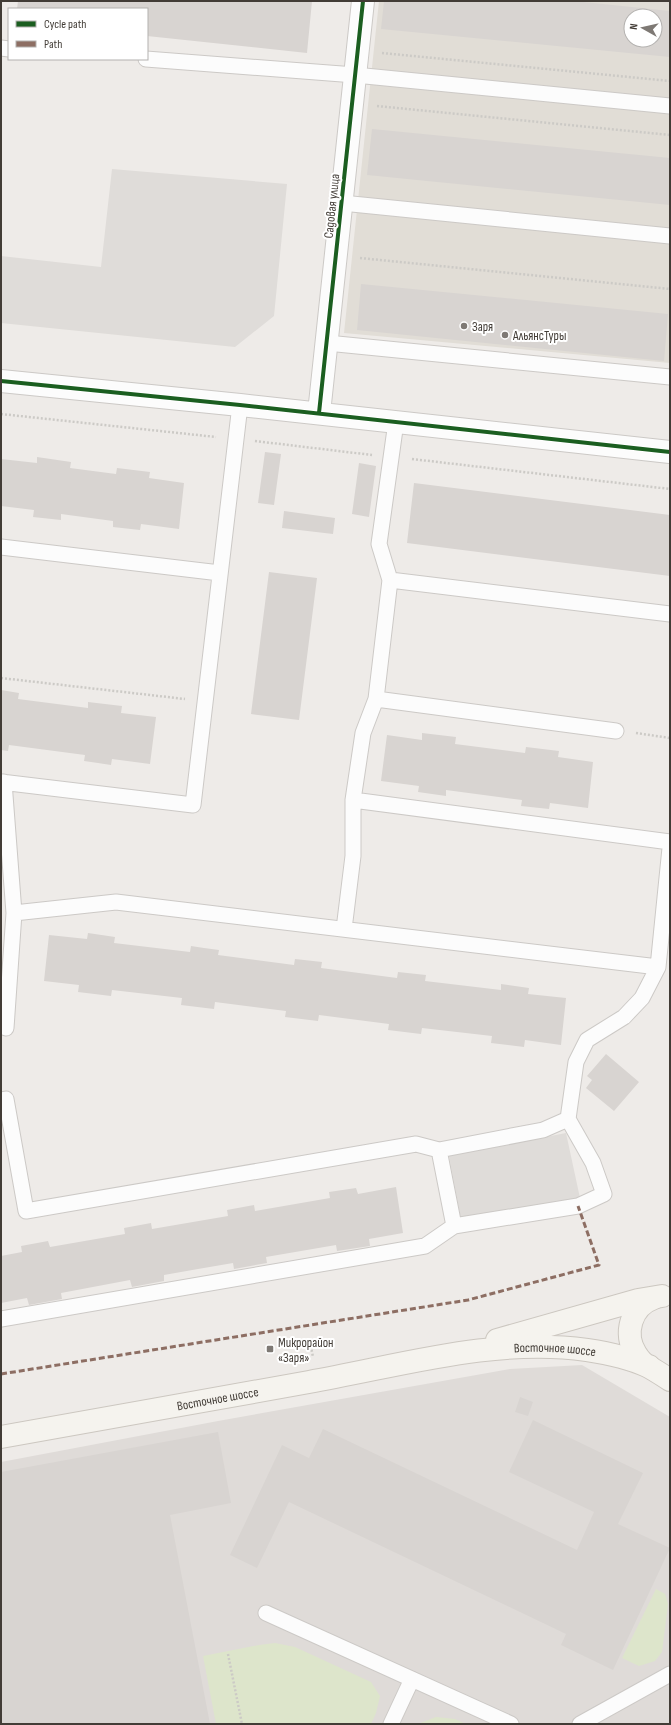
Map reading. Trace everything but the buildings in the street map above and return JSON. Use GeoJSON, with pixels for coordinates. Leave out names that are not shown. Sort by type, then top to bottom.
{"type":"FeatureCollection","features":[{"type":"Feature","properties":{"kind":"main road","name":"Восточное шоссе"},"geometry":{"type":"LineString","coordinates":[[434,1357],[638,1300],[666,1297]]}},
{"type":"Feature","properties":{"kind":"main road"},"geometry":{"type":"LineString","coordinates":[[666,1297],[647,1301],[636,1311],[629,1329],[631,1346],[638,1358],[646,1366],[670,1369]]}},
{"type":"Feature","properties":{"kind":"main road","name":"Восточное шоссе"},"geometry":{"type":"LineString","coordinates":[[1,1437],[318,1380],[434,1357],[504,1348],[572,1348],[622,1357],[646,1366],[670,1380]]}},
{"type":"Feature","properties":{"kind":"street","name":"Садовая улица"},"geometry":{"type":"LineString","coordinates":[[320,414],[363,1]]}},
{"type":"Feature","properties":{"kind":"street"},"geometry":{"type":"LineString","coordinates":[[1,381],[240,405],[670,452]]}},
{"type":"Feature","properties":{"kind":"lane"},"geometry":{"type":"LineString","coordinates":[[148,59],[356,75],[670,106]]}},
{"type":"Feature","properties":{"kind":"lane"},"geometry":{"type":"LineString","coordinates":[[342,203],[670,236]]}},
{"type":"Feature","properties":{"kind":"lane"},"geometry":{"type":"LineString","coordinates":[[327,343],[670,377]]}},
{"type":"Feature","properties":{"kind":"lane"},"geometry":{"type":"LineString","coordinates":[[6,1028],[14,913],[3,782],[193,805],[240,405]]}},
{"type":"Feature","properties":{"kind":"lane"},"geometry":{"type":"LineString","coordinates":[[344,929],[354,856],[353,800],[363,733],[376,699],[390,580],[379,544],[396,422]]}},
{"type":"Feature","properties":{"kind":"lane"},"geometry":{"type":"LineString","coordinates":[[1,547],[220,573]]}},
{"type":"Feature","properties":{"kind":"lane"},"geometry":{"type":"LineString","coordinates":[[390,580],[670,614]]}},
{"type":"Feature","properties":{"kind":"lane"},"geometry":{"type":"LineString","coordinates":[[376,699],[616,730]]}},
{"type":"Feature","properties":{"kind":"lane"},"geometry":{"type":"LineString","coordinates":[[353,800],[670,842]]}},
{"type":"Feature","properties":{"kind":"lane"},"geometry":{"type":"LineString","coordinates":[[1,1318],[425,1246],[454,1226],[578,1206],[604,1194],[593,1163],[568,1120],[576,1062],[587,1040],[624,1017],[642,998],[658,967],[670,848]]}},
{"type":"Feature","properties":{"kind":"lane"},"geometry":{"type":"LineString","coordinates":[[14,913],[116,902],[658,967]]}},
{"type":"Feature","properties":{"kind":"lane"},"geometry":{"type":"LineString","coordinates":[[1,1100],[6,1099],[26,1211],[416,1144],[439,1150],[543,1130],[568,1120]]}},
{"type":"Feature","properties":{"kind":"lane"},"geometry":{"type":"LineString","coordinates":[[439,1150],[454,1226]]}},
{"type":"Feature","properties":{"kind":"lane"},"geometry":{"type":"LineString","coordinates":[[266,1613],[511,1724]]}},
{"type":"Feature","properties":{"kind":"lane"},"geometry":{"type":"LineString","coordinates":[[584,1723],[670,1674]]}},
{"type":"Feature","properties":{"kind":"lane"},"geometry":{"type":"LineString","coordinates":[[391,1724],[412,1679]]}},
{"type":"Feature","properties":{"kind":"path"},"geometry":{"type":"LineString","coordinates":[[358,50],[670,81]]}},
{"type":"Feature","properties":{"kind":"path"},"geometry":{"type":"LineString","coordinates":[[352,104],[670,135]]}},
{"type":"Feature","properties":{"kind":"path"},"geometry":{"type":"LineString","coordinates":[[336,256],[670,289]]}},
{"type":"Feature","properties":{"kind":"path"},"geometry":{"type":"LineString","coordinates":[[1,414],[237,439],[670,489]]}},
{"type":"Feature","properties":{"kind":"path"},"geometry":{"type":"LineString","coordinates":[[1,678],[205,701]]}},
{"type":"Feature","properties":{"kind":"path"},"geometry":{"type":"LineString","coordinates":[[616,730],[670,738]]}},
{"type":"Feature","properties":{"kind":"path"},"geometry":{"type":"LineString","coordinates":[[228,1654],[242,1724]]}},
{"type":"Feature","properties":{"kind":"shaded area"},"geometry":{"type":"Polygon","coordinates":[[[379,1],[670,1],[670,363],[344,333],[379,1]]]}},
{"type":"Feature","properties":{"kind":"shaded area"},"geometry":{"type":"Polygon","coordinates":[[[112,169],[287,184],[274,316],[235,347],[1,323],[1,256],[101,267],[112,169]]]}},
{"type":"Feature","properties":{"kind":"shaded area"},"geometry":{"type":"Polygon","coordinates":[[[566,1133],[580,1198],[461,1219],[449,1156],[566,1133]]]}},
{"type":"Feature","properties":{"kind":"shaded area"},"geometry":{"type":"Polygon","coordinates":[[[582,1365],[670,1417],[670,1724],[1,1724],[1,1462],[218,1421],[510,1369],[582,1365]]]}},
{"type":"Feature","properties":{"kind":"green space"},"geometry":{"type":"Polygon","coordinates":[[[656,1589],[665,1594],[668,1604],[662,1652],[655,1661],[639,1666],[622,1658],[656,1589]]]}},
{"type":"Feature","properties":{"kind":"green space"},"geometry":{"type":"Polygon","coordinates":[[[275,1643],[295,1647],[371,1682],[380,1696],[376,1713],[371,1724],[216,1724],[203,1656],[275,1643]]]}},
{"type":"Feature","properties":{"kind":"green space"},"geometry":{"type":"Polygon","coordinates":[[[436,1717],[455,1719],[466,1724],[418,1724],[436,1717]]]}},
{"type":"Feature","properties":{"kind":"marked path"},"geometry":{"type":"LineString","coordinates":[[1,1374],[468,1300],[599,1265],[578,1206]]}},
{"type":"Feature","properties":{"kind":"cycle path"},"geometry":{"type":"LineString","coordinates":[[319,413],[363,1]]}},
{"type":"Feature","properties":{"kind":"cycle path"},"geometry":{"type":"LineString","coordinates":[[1,381],[240,405],[670,452]]}},
{"type":"Feature","properties":{"kind":"place","name":"Заря"},"geometry":{"type":"Point","coordinates":[464,326]}},
{"type":"Feature","properties":{"kind":"place","name":"АльянсТуры"},"geometry":{"type":"Point","coordinates":[505,335]}},
{"type":"Feature","properties":{"kind":"place","name":"Микрорайон «Заря»"},"geometry":{"type":"Point","coordinates":[270,1349]}}]}
